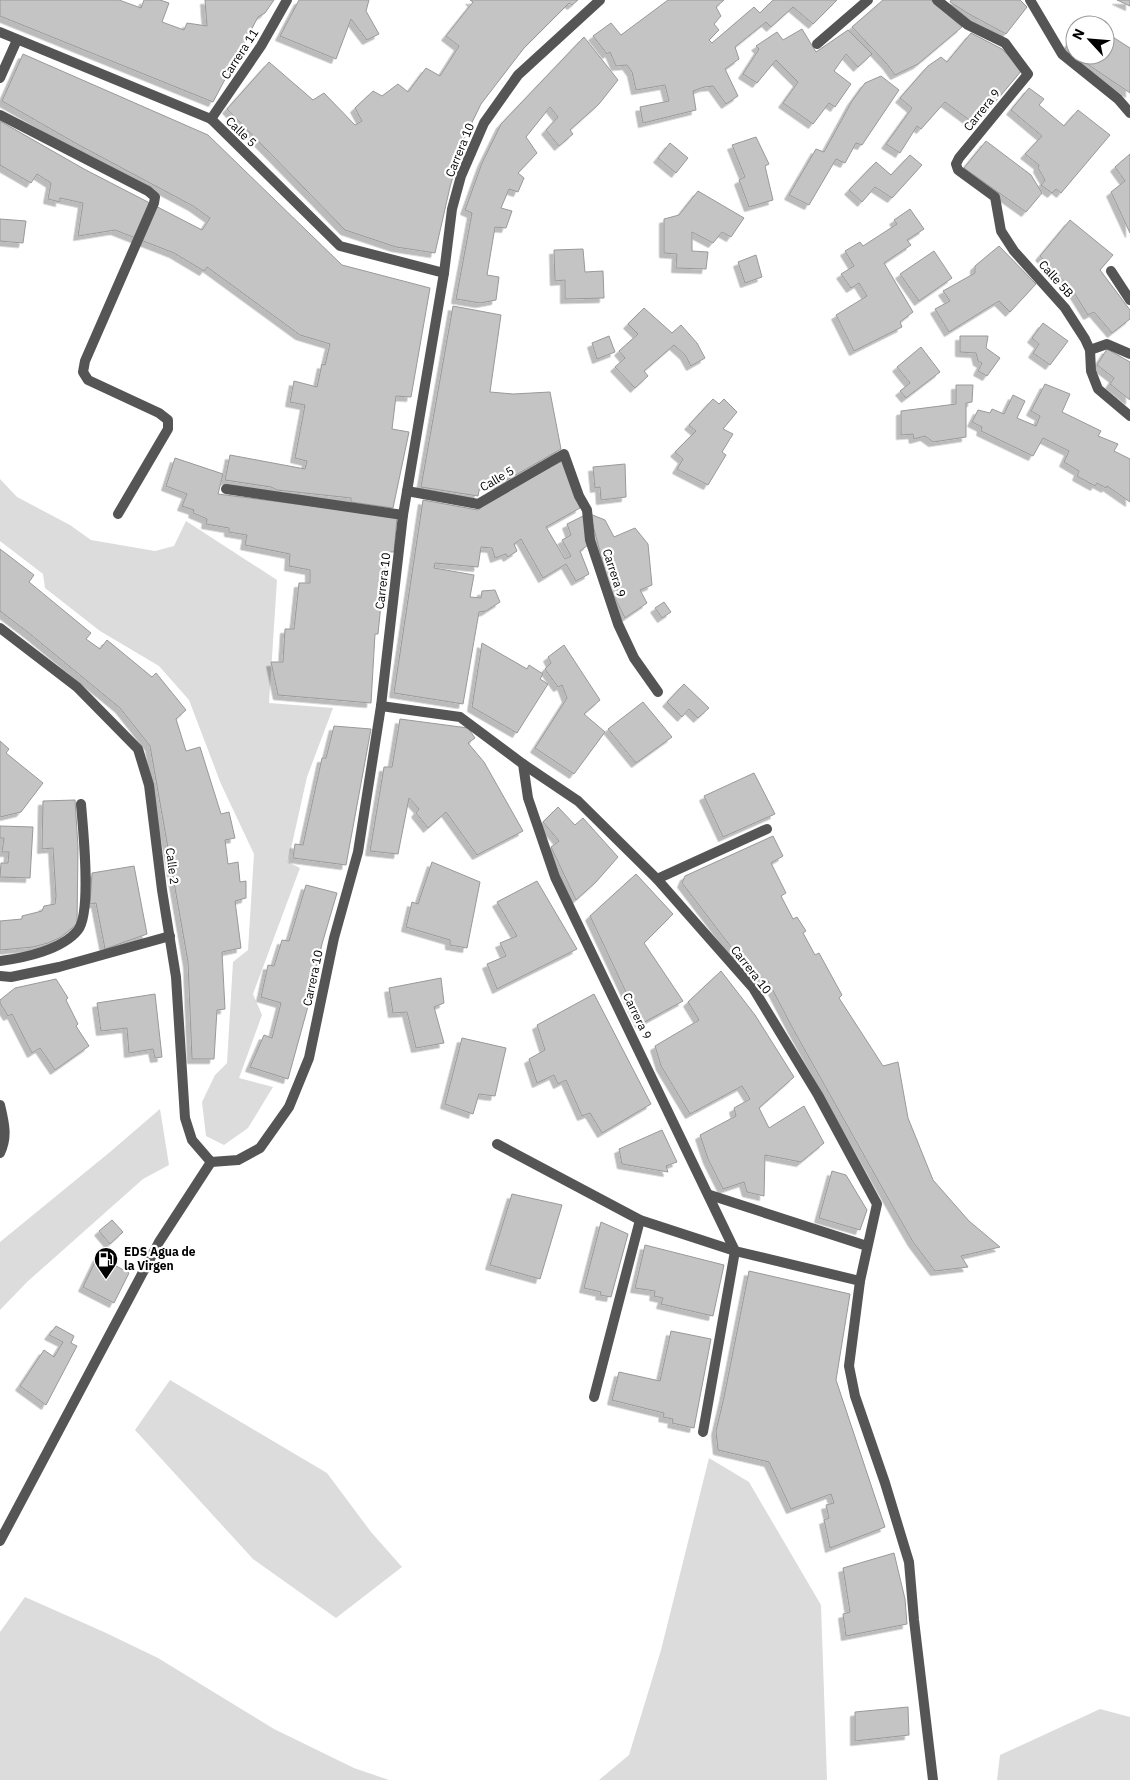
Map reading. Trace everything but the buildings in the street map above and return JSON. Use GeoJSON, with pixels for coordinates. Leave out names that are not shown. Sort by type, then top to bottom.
{"type":"FeatureCollection","features":[{"type":"Feature","properties":{"kind":"street","name":"Carrera 11"},"geometry":{"type":"LineString","coordinates":[[211,119],[261,46],[287,0]]}},
{"type":"Feature","properties":{"kind":"street","name":"Carrera 10"},"geometry":{"type":"LineString","coordinates":[[211,1162],[238,1160],[260,1148],[289,1106],[308,1058],[334,938],[358,852],[381,706],[407,491],[444,273],[452,209],[461,176],[484,123],[518,75],[600,0]]}},
{"type":"Feature","properties":{"kind":"street"},"geometry":{"type":"LineString","coordinates":[[816,44],[868,0]]}},
{"type":"Feature","properties":{"kind":"street","name":"Carrera 9"},"geometry":{"type":"LineString","coordinates":[[937,0],[968,25],[1005,43],[1028,74],[956,164]]}},
{"type":"Feature","properties":{"kind":"street"},"geometry":{"type":"LineString","coordinates":[[1030,0],[1062,54],[1118,99],[1130,113]]}},
{"type":"Feature","properties":{"kind":"street","name":"Calle 5"},"geometry":{"type":"LineString","coordinates":[[0,32],[211,119],[340,246],[444,273]]}},
{"type":"Feature","properties":{"kind":"street"},"geometry":{"type":"LineString","coordinates":[[0,78],[18,40]]}},
{"type":"Feature","properties":{"kind":"street"},"geometry":{"type":"LineString","coordinates":[[0,115],[148,191],[155,197],[84,361],[83,372],[88,380],[160,413],[168,420],[168,430],[118,514]]}},
{"type":"Feature","properties":{"kind":"street","name":"Calle 5B"},"geometry":{"type":"LineString","coordinates":[[956,164],[958,170],[995,197],[1001,231],[1014,251],[1065,308],[1085,339],[1090,350],[1092,371],[1098,389],[1130,416]]}},
{"type":"Feature","properties":{"kind":"street"},"geometry":{"type":"LineString","coordinates":[[1111,271],[1130,300]]}},
{"type":"Feature","properties":{"kind":"street"},"geometry":{"type":"LineString","coordinates":[[1090,350],[1107,344],[1130,354]]}},
{"type":"Feature","properties":{"kind":"street","name":"Calle 5"},"geometry":{"type":"LineString","coordinates":[[407,491],[478,504],[564,454]]}},
{"type":"Feature","properties":{"kind":"street","name":"Carrera 9"},"geometry":{"type":"LineString","coordinates":[[564,454],[586,510],[590,540],[618,624],[634,658],[658,692]]}},
{"type":"Feature","properties":{"kind":"street"},"geometry":{"type":"LineString","coordinates":[[226,489],[404,515]]}},
{"type":"Feature","properties":{"kind":"street","name":"Calle 2"},"geometry":{"type":"LineString","coordinates":[[0,628],[77,687],[138,749],[149,785],[176,977],[185,1118],[192,1140],[211,1162]]}},
{"type":"Feature","properties":{"kind":"street"},"geometry":{"type":"LineString","coordinates":[[381,706],[460,717],[523,764]]}},
{"type":"Feature","properties":{"kind":"street","name":"Carrera 10"},"geometry":{"type":"LineString","coordinates":[[523,764],[578,801],[657,879],[752,988],[818,1095],[877,1204],[860,1281],[849,1366],[855,1396],[885,1483],[908,1562],[933,1780]]}},
{"type":"Feature","properties":{"kind":"street","name":"Carrera 9"},"geometry":{"type":"LineString","coordinates":[[523,764],[528,798],[555,877],[735,1251]]}},
{"type":"Feature","properties":{"kind":"street"},"geometry":{"type":"LineString","coordinates":[[0,961],[47,950],[66,941],[78,930],[85,915],[85,845],[81,804]]}},
{"type":"Feature","properties":{"kind":"street"},"geometry":{"type":"LineString","coordinates":[[657,879],[767,829]]}},
{"type":"Feature","properties":{"kind":"street"},"geometry":{"type":"LineString","coordinates":[[1,977],[59,967],[170,936]]}},
{"type":"Feature","properties":{"kind":"street"},"geometry":{"type":"LineString","coordinates":[[0,1105],[5,1126],[5,1144],[0,1153]]}},
{"type":"Feature","properties":{"kind":"street"},"geometry":{"type":"LineString","coordinates":[[497,1144],[640,1220],[735,1251],[860,1281]]}},
{"type":"Feature","properties":{"kind":"street"},"geometry":{"type":"LineString","coordinates":[[0,1541],[159,1242],[211,1162]]}},
{"type":"Feature","properties":{"kind":"street"},"geometry":{"type":"LineString","coordinates":[[710,1196],[867,1246]]}},
{"type":"Feature","properties":{"kind":"street"},"geometry":{"type":"LineString","coordinates":[[594,1397],[640,1220]]}},
{"type":"Feature","properties":{"kind":"street"},"geometry":{"type":"LineString","coordinates":[[703,1432],[735,1251]]}},
{"type":"Feature","properties":{"kind":"shaded area"},"geometry":{"type":"Polygon","coordinates":[[[0,479],[17,497],[70,525],[91,540],[155,551],[174,546],[186,521],[277,580],[269,703],[333,708],[307,777],[288,862],[300,868],[253,994],[262,1015],[239,1078],[273,1087],[248,1128],[224,1145],[206,1136],[202,1102],[215,1075],[227,1063],[233,962],[248,950],[254,854],[221,784],[189,700],[159,666],[100,631],[45,588],[43,574],[0,541],[0,479]]]}},
{"type":"Feature","properties":{"kind":"shaded area"},"geometry":{"type":"Polygon","coordinates":[[[160,1109],[169,1165],[143,1179],[27,1282],[0,1310],[0,1242],[160,1109]]]}},
{"type":"Feature","properties":{"kind":"shaded area"},"geometry":{"type":"Polygon","coordinates":[[[170,1380],[327,1473],[371,1532],[402,1567],[336,1618],[253,1559],[135,1430],[170,1380]]]}},
{"type":"Feature","properties":{"kind":"shaded area"},"geometry":{"type":"Polygon","coordinates":[[[709,1458],[749,1482],[821,1605],[827,1780],[599,1780],[629,1755],[661,1650],[709,1458]]]}},
{"type":"Feature","properties":{"kind":"shaded area"},"geometry":{"type":"Polygon","coordinates":[[[25,1597],[158,1658],[274,1729],[354,1768],[389,1780],[0,1780],[0,1632],[25,1597]]]}},
{"type":"Feature","properties":{"kind":"shaded area"},"geometry":{"type":"Polygon","coordinates":[[[1100,1709],[1130,1717],[1130,1780],[997,1780],[1000,1755],[1100,1709]]]}},
{"type":"Feature","properties":{"kind":"place","name":"EDS Agua de la Virgen"},"geometry":{"type":"Point","coordinates":[106,1280]}}]}
